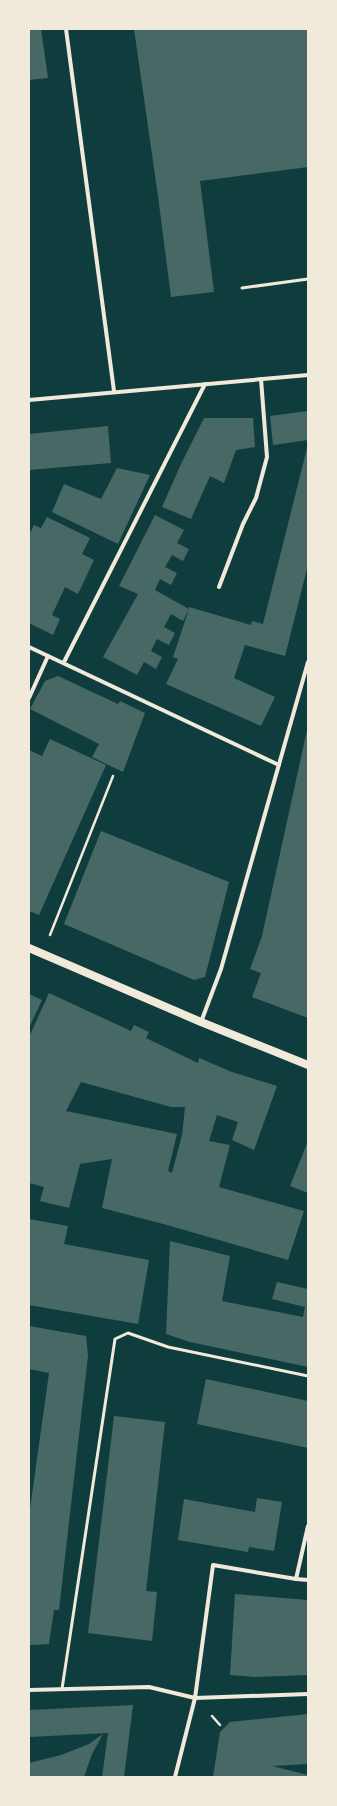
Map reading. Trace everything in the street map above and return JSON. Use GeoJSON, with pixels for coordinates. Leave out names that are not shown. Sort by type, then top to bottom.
{"type":"FeatureCollection","features":[{"type":"Feature","properties":{"kind":"main road"},"geometry":{"type":"LineString","coordinates":[[29,948],[201,1022],[308,1065]]}},
{"type":"Feature","properties":{"kind":"street"},"geometry":{"type":"LineString","coordinates":[[66,29],[114,392]]}},
{"type":"Feature","properties":{"kind":"street"},"geometry":{"type":"LineString","coordinates":[[29,400],[308,375]]}},
{"type":"Feature","properties":{"kind":"street"},"geometry":{"type":"LineString","coordinates":[[218,587],[243,524],[256,498],[267,457],[261,379]]}},
{"type":"Feature","properties":{"kind":"street"},"geometry":{"type":"LineString","coordinates":[[64,662],[205,384]]}},
{"type":"Feature","properties":{"kind":"street"},"geometry":{"type":"LineString","coordinates":[[29,647],[64,662],[280,765]]}},
{"type":"Feature","properties":{"kind":"street"},"geometry":{"type":"LineString","coordinates":[[29,698],[48,656]]}},
{"type":"Feature","properties":{"kind":"street"},"geometry":{"type":"LineString","coordinates":[[201,1022],[221,969],[308,662]]}},
{"type":"Feature","properties":{"kind":"street"},"geometry":{"type":"LineString","coordinates":[[296,1579],[308,1526]]}},
{"type":"Feature","properties":{"kind":"street"},"geometry":{"type":"LineString","coordinates":[[175,1777],[195,1698],[213,1565],[308,1580]]}},
{"type":"Feature","properties":{"kind":"street"},"geometry":{"type":"LineString","coordinates":[[29,1690],[149,1687],[195,1698],[308,1694]]}},
{"type":"Feature","properties":{"kind":"lane"},"geometry":{"type":"LineString","coordinates":[[242,288],[308,279]]}},
{"type":"Feature","properties":{"kind":"lane"},"geometry":{"type":"LineString","coordinates":[[62,1689],[114,1339],[128,1333],[168,1346],[308,1376]]}},
{"type":"Feature","properties":{"kind":"path"},"geometry":{"type":"LineString","coordinates":[[43,954],[113,776]]}},
{"type":"Feature","properties":{"kind":"building"},"geometry":{"type":"Polygon","coordinates":[[[29,29],[41,29],[48,78],[29,80],[29,29]]]}},
{"type":"Feature","properties":{"kind":"building"},"geometry":{"type":"Polygon","coordinates":[[[134,29],[308,29],[308,167],[200,181],[214,292],[171,297],[134,29]]]}},
{"type":"Feature","properties":{"kind":"building"},"geometry":{"type":"Polygon","coordinates":[[[308,411],[308,440],[273,445],[270,416],[308,411]]]}},
{"type":"Feature","properties":{"kind":"building"},"geometry":{"type":"Polygon","coordinates":[[[204,418],[253,418],[255,447],[236,450],[224,483],[210,476],[191,519],[162,507],[204,418]]]}},
{"type":"Feature","properties":{"kind":"building"},"geometry":{"type":"Polygon","coordinates":[[[108,426],[111,463],[29,470],[29,434],[108,426]]]}},
{"type":"Feature","properties":{"kind":"building"},"geometry":{"type":"Polygon","coordinates":[[[308,444],[308,565],[285,656],[245,645],[234,678],[275,697],[261,726],[166,684],[178,659],[173,657],[189,607],[251,625],[252,621],[263,624],[308,444]]]}},
{"type":"Feature","properties":{"kind":"building"},"geometry":{"type":"Polygon","coordinates":[[[117,468],[150,475],[118,544],[52,512],[64,484],[101,499],[117,468]]]}},
{"type":"Feature","properties":{"kind":"building"},"geometry":{"type":"Polygon","coordinates":[[[155,515],[184,530],[177,543],[189,549],[183,561],[172,555],[165,567],[177,573],[171,585],[160,579],[155,590],[189,609],[183,621],[171,614],[164,627],[175,633],[169,645],[157,639],[151,651],[162,657],[156,669],[144,662],[137,675],[103,657],[138,594],[119,586],[155,515]]]}},
{"type":"Feature","properties":{"kind":"building"},"geometry":{"type":"Polygon","coordinates":[[[47,517],[90,538],[82,554],[94,560],[78,594],[65,587],[52,615],[60,619],[53,635],[29,623],[29,535],[34,525],[41,528],[47,517]]]}},
{"type":"Feature","properties":{"kind":"building"},"geometry":{"type":"Polygon","coordinates":[[[58,676],[118,704],[120,701],[145,713],[123,772],[92,757],[99,744],[30,709],[45,681],[58,676]]]}},
{"type":"Feature","properties":{"kind":"building"},"geometry":{"type":"Polygon","coordinates":[[[307,730],[308,1018],[252,997],[261,973],[250,969],[262,936],[307,730]]]}},
{"type":"Feature","properties":{"kind":"building"},"geometry":{"type":"Polygon","coordinates":[[[50,739],[106,765],[39,915],[29,911],[29,750],[42,756],[50,739]]]}},
{"type":"Feature","properties":{"kind":"building"},"geometry":{"type":"Polygon","coordinates":[[[101,831],[229,882],[205,977],[194,980],[64,924],[101,831]]]}},
{"type":"Feature","properties":{"kind":"building"},"geometry":{"type":"Polygon","coordinates":[[[49,993],[131,1031],[134,1025],[149,1032],[146,1038],[198,1063],[199,1058],[232,1072],[277,1086],[254,1150],[232,1140],[238,1122],[217,1115],[209,1141],[230,1145],[219,1187],[304,1211],[288,1260],[102,1208],[112,1159],[80,1164],[69,1208],[40,1201],[44,1187],[29,1183],[29,1037],[49,993]],[[81,1082],[66,1111],[177,1134],[168,1171],[172,1173],[182,1135],[185,1107],[171,1107],[81,1082]]]}},
{"type":"Feature","properties":{"kind":"building"},"geometry":{"type":"Polygon","coordinates":[[[29,994],[42,1000],[29,1028],[29,994]]]}},
{"type":"Feature","properties":{"kind":"building"},"geometry":{"type":"Polygon","coordinates":[[[308,1141],[308,1193],[290,1186],[308,1141]]]}},
{"type":"Feature","properties":{"kind":"building"},"geometry":{"type":"Polygon","coordinates":[[[29,1219],[68,1226],[64,1244],[149,1260],[138,1324],[29,1305],[29,1219]]]}},
{"type":"Feature","properties":{"kind":"building"},"geometry":{"type":"Polygon","coordinates":[[[170,1241],[230,1256],[222,1301],[303,1317],[305,1307],[272,1299],[277,1282],[308,1289],[308,1367],[190,1342],[166,1334],[170,1241]]]}},
{"type":"Feature","properties":{"kind":"building"},"geometry":{"type":"Polygon","coordinates":[[[29,1326],[86,1336],[88,1356],[59,1610],[54,1610],[49,1644],[29,1645],[29,1516],[49,1373],[29,1369],[29,1326]]]}},
{"type":"Feature","properties":{"kind":"building"},"geometry":{"type":"Polygon","coordinates":[[[206,1379],[308,1401],[308,1448],[197,1424],[206,1379]]]}},
{"type":"Feature","properties":{"kind":"building"},"geometry":{"type":"Polygon","coordinates":[[[114,1416],[165,1422],[146,1591],[157,1592],[152,1641],[88,1633],[114,1416]]]}},
{"type":"Feature","properties":{"kind":"building"},"geometry":{"type":"Polygon","coordinates":[[[257,1498],[282,1502],[274,1551],[249,1547],[248,1552],[178,1540],[184,1499],[255,1512],[257,1498]]]}},
{"type":"Feature","properties":{"kind":"building"},"geometry":{"type":"Polygon","coordinates":[[[235,1594],[308,1600],[308,1675],[255,1677],[230,1675],[235,1594]]]}},
{"type":"Feature","properties":{"kind":"building"},"geometry":{"type":"Polygon","coordinates":[[[133,1705],[124,1777],[102,1777],[108,1733],[29,1737],[29,1710],[133,1705]]]}},
{"type":"Feature","properties":{"kind":"building"},"geometry":{"type":"Polygon","coordinates":[[[308,1714],[308,1764],[272,1766],[308,1775],[308,1777],[213,1777],[220,1732],[230,1722],[308,1714]]]}},
{"type":"Feature","properties":{"kind":"building"},"geometry":{"type":"Polygon","coordinates":[[[103,1734],[92,1754],[84,1777],[29,1777],[29,1763],[61,1755],[89,1744],[103,1734]]]}}]}
